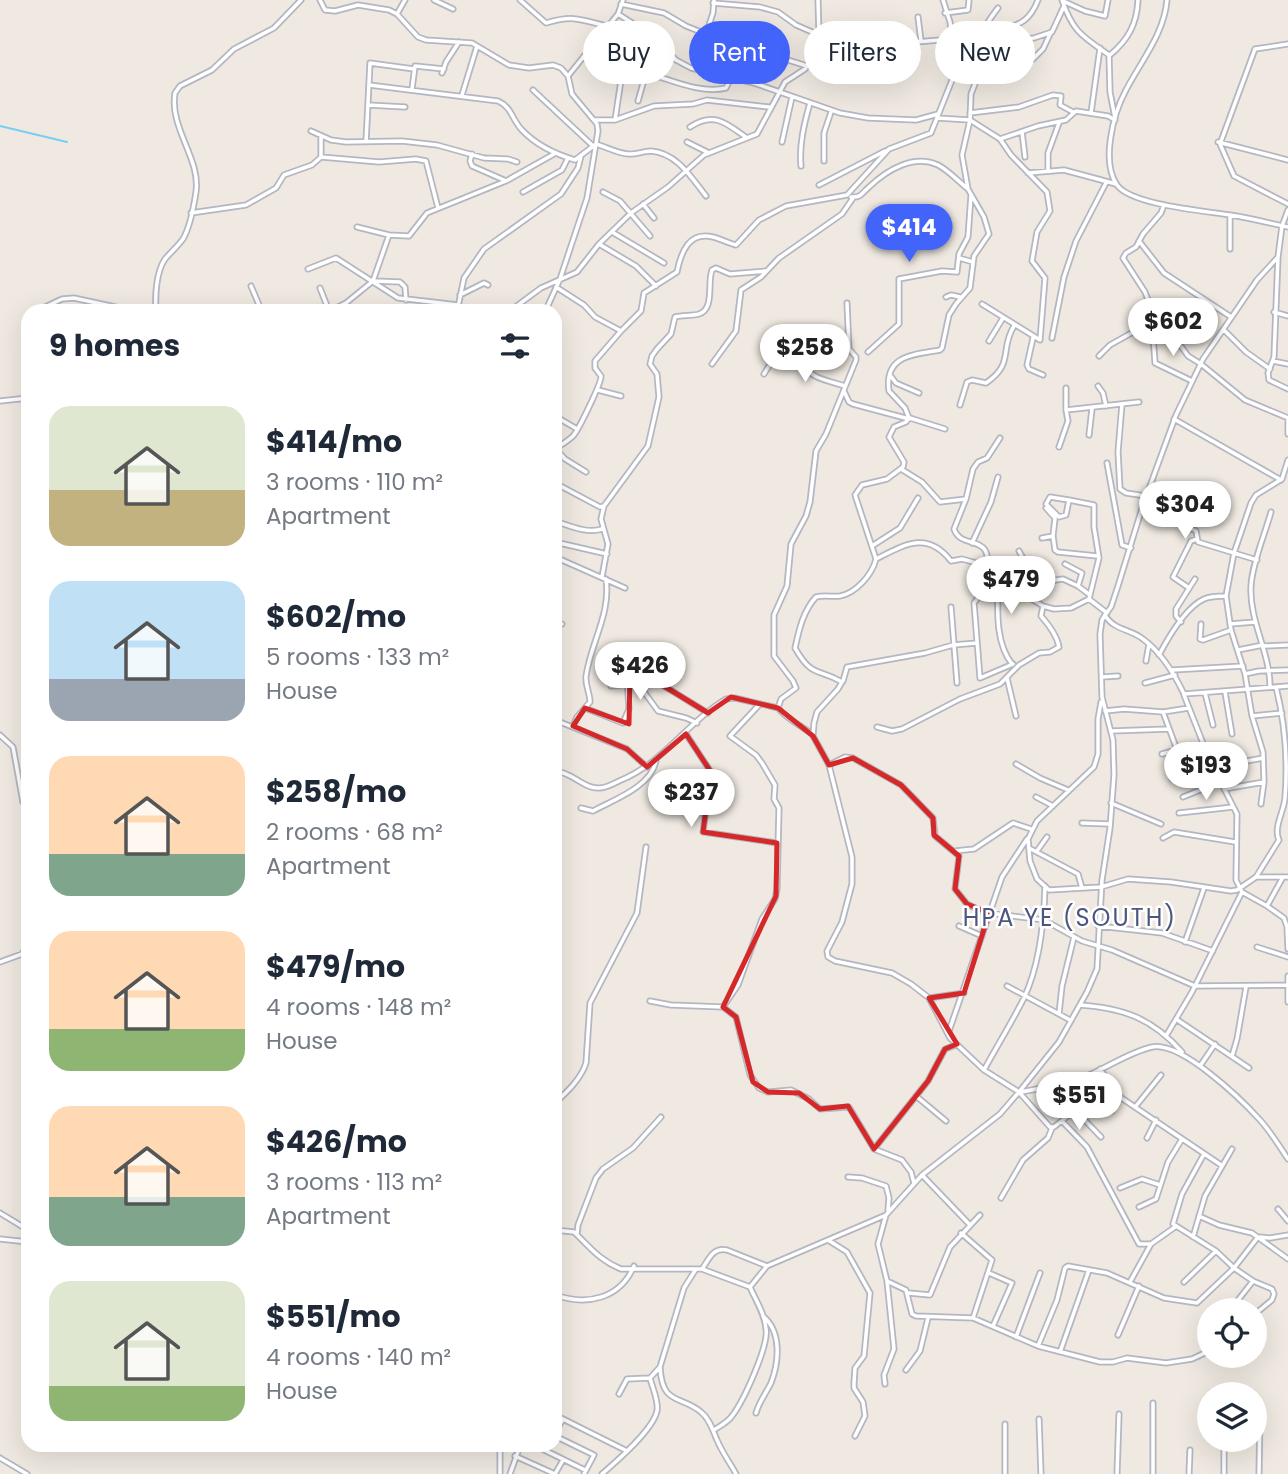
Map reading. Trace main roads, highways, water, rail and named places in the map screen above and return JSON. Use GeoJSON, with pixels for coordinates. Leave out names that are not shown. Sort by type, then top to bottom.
{"type":"FeatureCollection","features":[{"type":"Feature","properties":{"kind":"waterway"},"geometry":{"type":"LineString","coordinates":[[0,126],[67,142]]}},
{"type":"Feature","properties":{"kind":"district","name":"HPA YE (SOUTH)"},"geometry":{"type":"Point","coordinates":[1070,917]}}]}
